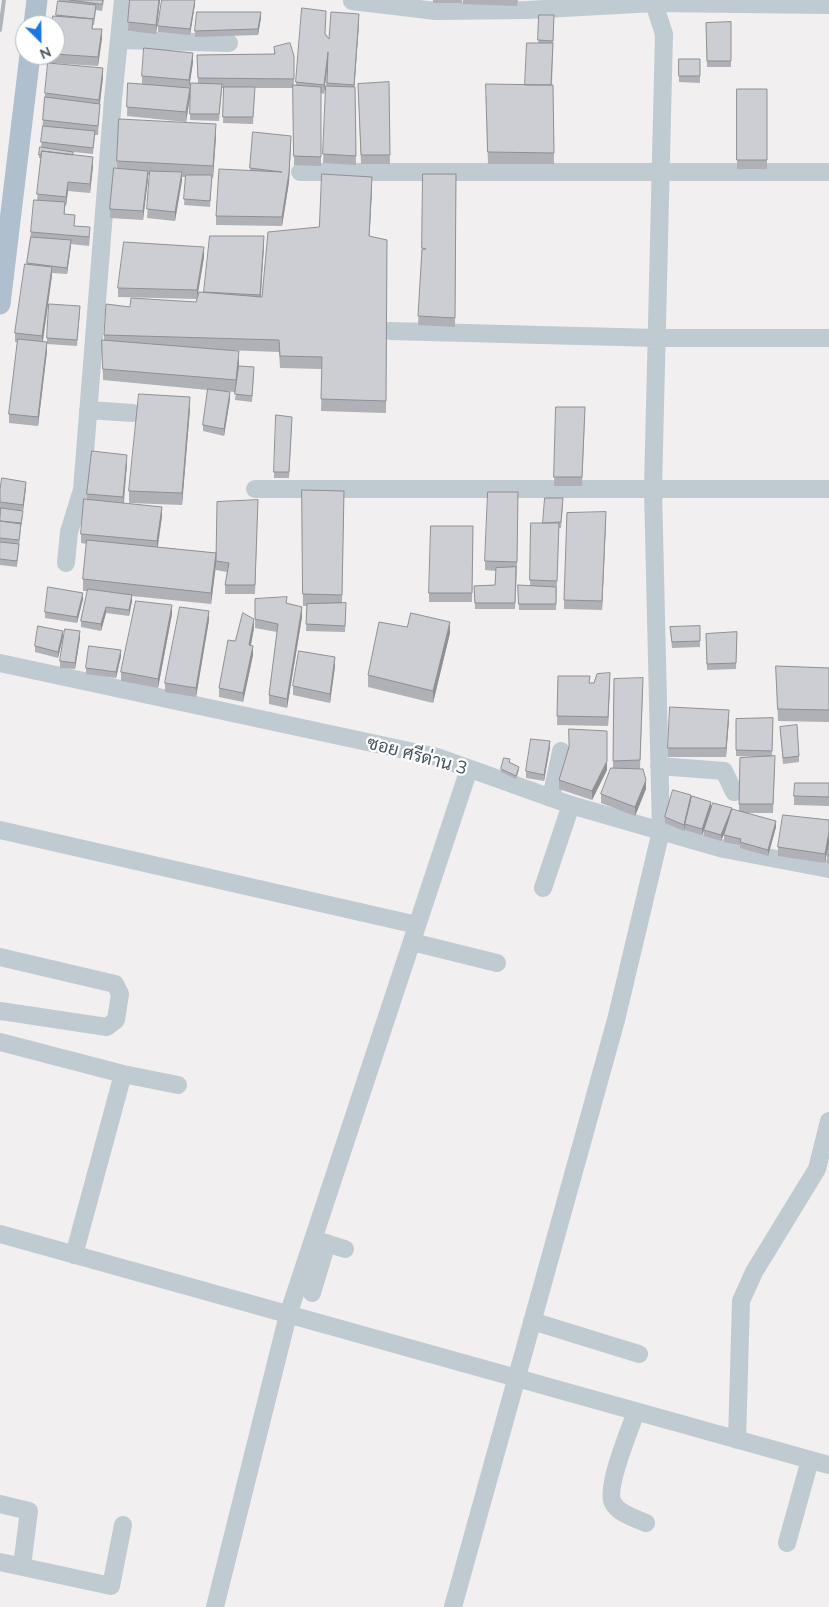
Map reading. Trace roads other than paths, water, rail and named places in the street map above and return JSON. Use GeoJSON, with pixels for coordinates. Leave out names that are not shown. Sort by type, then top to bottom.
{"type":"FeatureCollection","features":[{"type":"Feature","properties":{"kind":"main road"},"geometry":{"type":"LineString","coordinates":[[35,15],[37,0]]}},
{"type":"Feature","properties":{"kind":"main road"},"geometry":{"type":"LineString","coordinates":[[0,304],[29,65]]}},
{"type":"Feature","properties":{"kind":"street"},"geometry":{"type":"LineString","coordinates":[[66,562],[69,532],[82,490],[119,40],[124,0]]}},
{"type":"Feature","properties":{"kind":"street"},"geometry":{"type":"LineString","coordinates":[[352,1],[436,11],[527,5],[654,3],[829,5]]}},
{"type":"Feature","properties":{"kind":"street"},"geometry":{"type":"LineString","coordinates":[[452,1607],[616,1020],[661,831],[653,490],[664,34],[654,3]]}},
{"type":"Feature","properties":{"kind":"street"},"geometry":{"type":"LineString","coordinates":[[119,40],[228,43]]}},
{"type":"Feature","properties":{"kind":"street"},"geometry":{"type":"LineString","coordinates":[[300,172],[829,172]]}},
{"type":"Feature","properties":{"kind":"street"},"geometry":{"type":"LineString","coordinates":[[390,331],[656,338],[829,338]]}},
{"type":"Feature","properties":{"kind":"street"},"geometry":{"type":"LineString","coordinates":[[88,410],[133,413]]}},
{"type":"Feature","properties":{"kind":"street"},"geometry":{"type":"LineString","coordinates":[[254,489],[829,489]]}},
{"type":"Feature","properties":{"kind":"street","name":"ซอย ศรีด่าน 3"},"geometry":{"type":"LineString","coordinates":[[0,663],[437,758],[571,805],[724,849],[829,869]]}},
{"type":"Feature","properties":{"kind":"street"},"geometry":{"type":"LineString","coordinates":[[551,798],[561,751]]}},
{"type":"Feature","properties":{"kind":"street"},"geometry":{"type":"LineString","coordinates":[[659,766],[724,772],[734,792]]}},
{"type":"Feature","properties":{"kind":"street"},"geometry":{"type":"LineString","coordinates":[[215,1607],[288,1315],[320,1241],[414,933],[469,769]]}},
{"type":"Feature","properties":{"kind":"street"},"geometry":{"type":"LineString","coordinates":[[543,888],[571,805]]}},
{"type":"Feature","properties":{"kind":"street"},"geometry":{"type":"LineString","coordinates":[[0,830],[414,933],[497,963]]}},
{"type":"Feature","properties":{"kind":"street"},"geometry":{"type":"LineString","coordinates":[[0,958],[115,984],[120,994],[116,1020],[108,1027],[0,1012]]}},
{"type":"Feature","properties":{"kind":"street"},"geometry":{"type":"LineString","coordinates":[[0,1042],[123,1074],[178,1084]]}},
{"type":"Feature","properties":{"kind":"street"},"geometry":{"type":"LineString","coordinates":[[74,1255],[123,1074]]}},
{"type":"Feature","properties":{"kind":"street"},"geometry":{"type":"LineString","coordinates":[[737,1440],[741,1300],[754,1272],[823,1171],[829,1121]]}},
{"type":"Feature","properties":{"kind":"street"},"geometry":{"type":"LineString","coordinates":[[0,1234],[829,1465]]}},
{"type":"Feature","properties":{"kind":"street"},"geometry":{"type":"LineString","coordinates":[[320,1241],[345,1249]]}},
{"type":"Feature","properties":{"kind":"street"},"geometry":{"type":"LineString","coordinates":[[312,1293],[320,1241]]}},
{"type":"Feature","properties":{"kind":"street"},"geometry":{"type":"LineString","coordinates":[[532,1321],[639,1354]]}},
{"type":"Feature","properties":{"kind":"street"},"geometry":{"type":"LineString","coordinates":[[636,1412],[612,1485],[612,1501],[619,1511],[646,1523]]}},
{"type":"Feature","properties":{"kind":"street"},"geometry":{"type":"LineString","coordinates":[[787,1543],[810,1460]]}},
{"type":"Feature","properties":{"kind":"street"},"geometry":{"type":"LineString","coordinates":[[0,1504],[29,1511],[22,1566]]}},
{"type":"Feature","properties":{"kind":"street"},"geometry":{"type":"LineString","coordinates":[[0,1562],[111,1586],[123,1525]]}},
{"type":"Feature","properties":{"kind":"railway"},"geometry":{"type":"LineString","coordinates":[[0,30],[4,0]]}}]}
